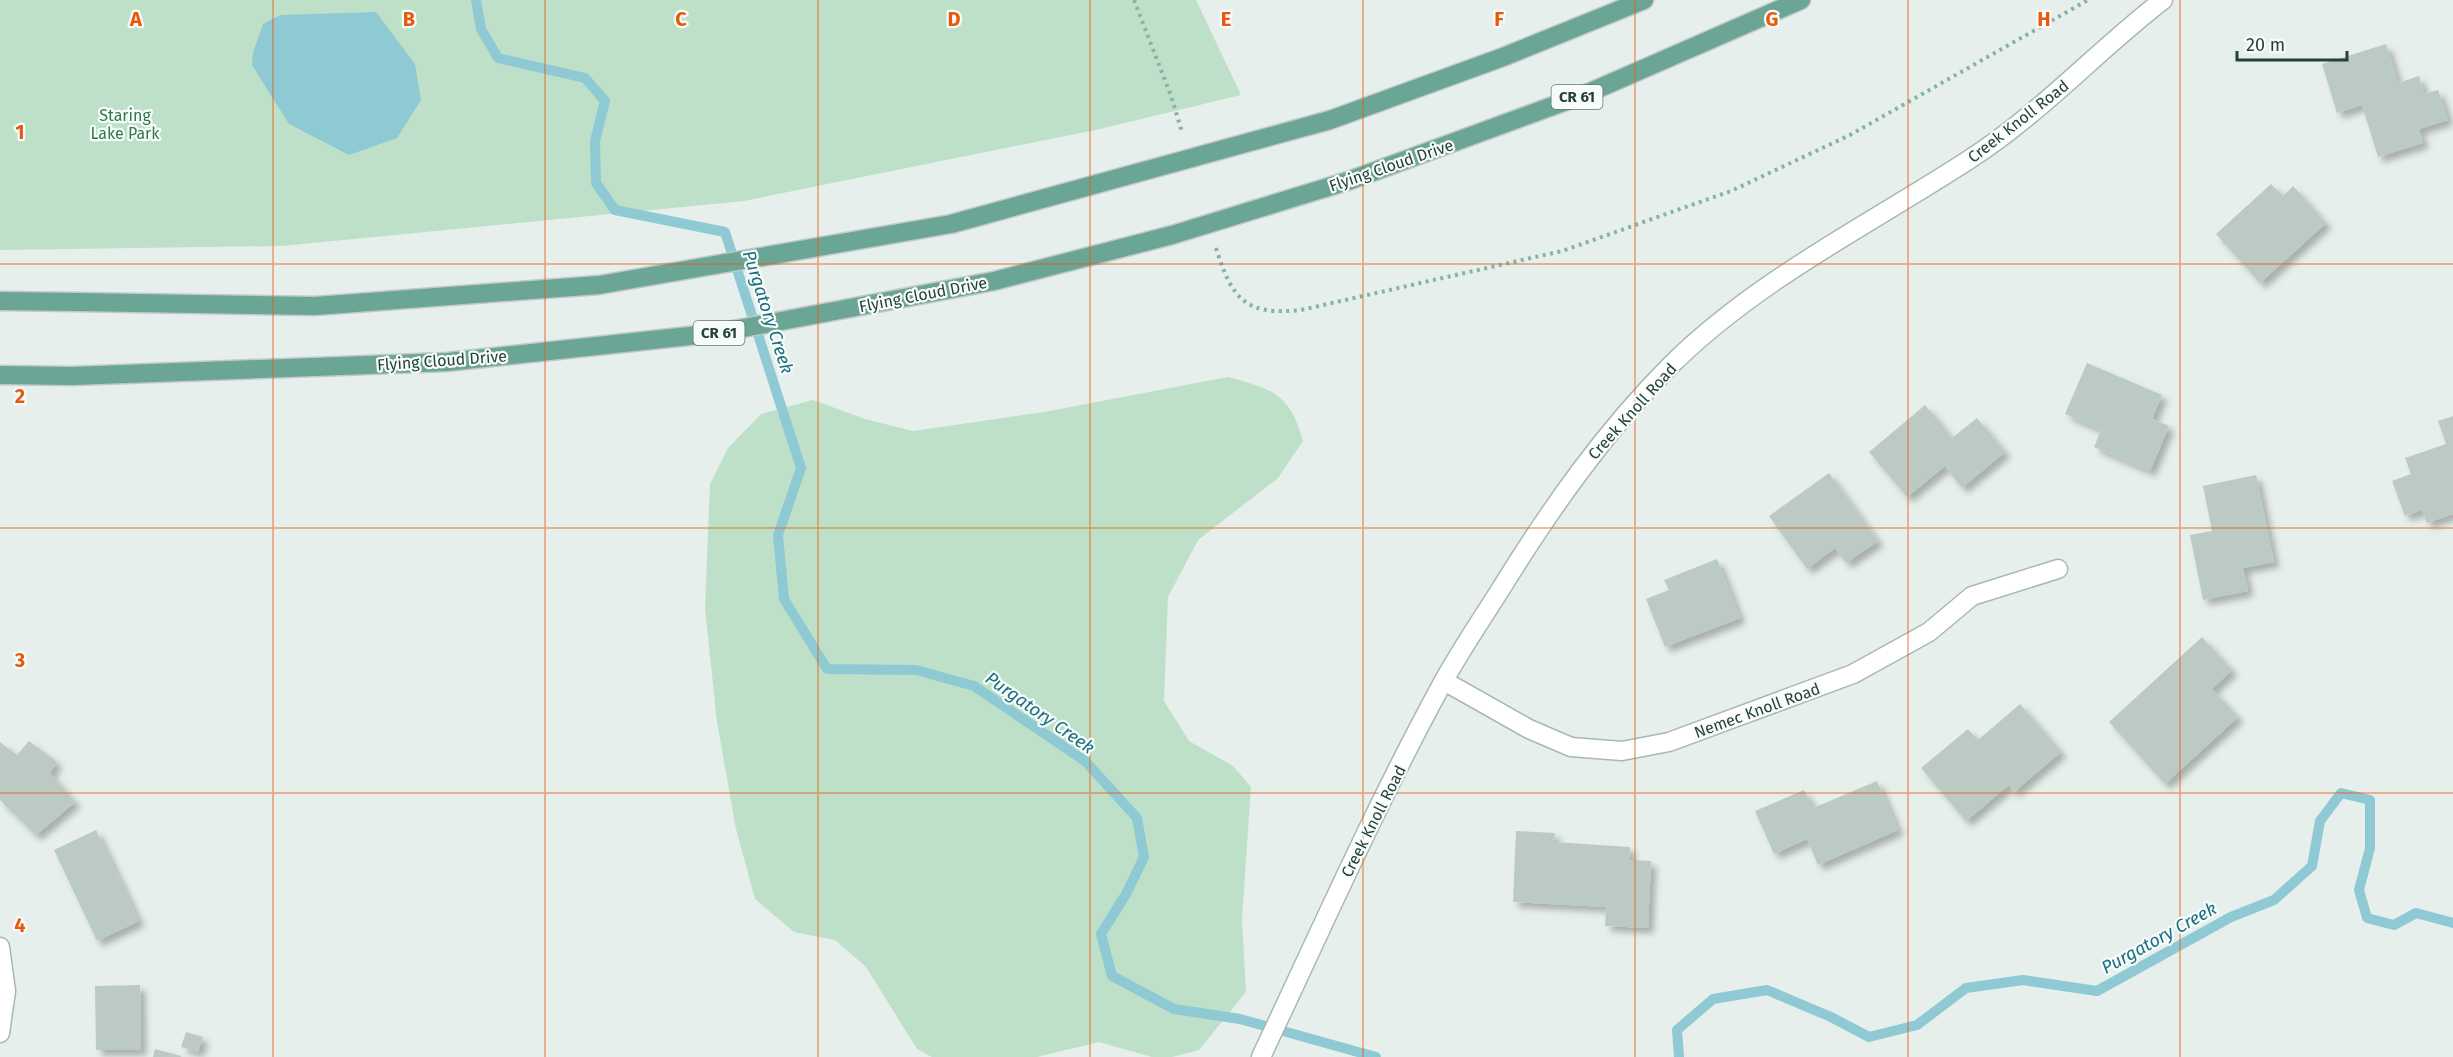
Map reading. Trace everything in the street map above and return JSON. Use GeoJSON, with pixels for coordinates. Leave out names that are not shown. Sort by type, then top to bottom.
{"type":"FeatureCollection","features":[{"type":"Feature","properties":{"kind":"main road"},"geometry":{"type":"LineString","coordinates":[[0,301],[315,306],[599,285],[951,224],[1330,120],[1503,57],[1644,0]]}},
{"type":"Feature","properties":{"kind":"main road","name":"Flying Cloud Drive"},"geometry":{"type":"LineString","coordinates":[[0,375],[72,376],[447,362],[717,333],[994,281],[1172,235],[1348,181],[1588,93],[1801,0]]}},
{"type":"Feature","properties":{"kind":"street","name":"Creek Knoll Road"},"geometry":{"type":"LineString","coordinates":[[1263,1054],[1355,854],[1444,681],[1526,548],[1599,445],[1671,365],[1742,303],[1982,150],[2056,94],[2133,23],[2163,0]]}},
{"type":"Feature","properties":{"kind":"street","name":"Nemec Knoll Road"},"geometry":{"type":"LineString","coordinates":[[1444,681],[1529,729],[1571,747],[1622,751],[1669,742],[1853,674],[1929,632],[1972,596],[2058,569]]}},
{"type":"Feature","properties":{"kind":"street"},"geometry":{"type":"LineString","coordinates":[[0,947],[6,991],[0,1033]]}},
{"type":"Feature","properties":{"kind":"path"},"geometry":{"type":"LineString","coordinates":[[1134,0],[1171,96],[1185,142]]}},
{"type":"Feature","properties":{"kind":"path"},"geometry":{"type":"LineString","coordinates":[[1215,244],[1225,278],[1244,303],[1274,313],[1301,310],[1562,250],[1731,191],[1850,135],[2088,0]]}},
{"type":"Feature","properties":{"kind":"green space","name":"Staring Lake Park"},"geometry":{"type":"Polygon","coordinates":[[[0,0],[1196,0],[1241,95],[1100,129],[744,201],[282,246],[0,250],[0,0]]]}},
{"type":"Feature","properties":{"kind":"green space"},"geometry":{"type":"Polygon","coordinates":[[[1228,377],[1257,385],[1278,396],[1292,413],[1303,441],[1278,478],[1198,540],[1168,597],[1164,701],[1189,741],[1233,766],[1251,787],[1242,920],[1246,992],[1199,1050],[1172,1057],[1152,1057],[1099,1042],[1037,1057],[932,1057],[917,1049],[866,967],[835,940],[794,932],[755,899],[736,829],[717,722],[705,609],[710,484],[728,448],[761,414],[813,400],[865,419],[913,431],[1044,412],[1228,377]]]}},
{"type":"Feature","properties":{"kind":"water"},"geometry":{"type":"Polygon","coordinates":[[[376,12],[415,64],[421,100],[397,138],[349,155],[289,124],[252,65],[253,53],[263,24],[280,15],[376,12]]]}},
{"type":"Feature","properties":{"kind":"building"},"geometry":{"type":"Polygon","coordinates":[[[2386,44],[2398,83],[2419,76],[2424,94],[2438,90],[2448,120],[2419,129],[2423,143],[2378,157],[2362,105],[2337,113],[2322,64],[2386,44]]]}},
{"type":"Feature","properties":{"kind":"building"},"geometry":{"type":"Polygon","coordinates":[[[2271,184],[2283,196],[2293,186],[2326,223],[2260,283],[2216,234],[2271,184]]]}},
{"type":"Feature","properties":{"kind":"building"},"geometry":{"type":"Polygon","coordinates":[[[2087,363],[2162,395],[2152,419],[2169,426],[2150,471],[2094,447],[2101,430],[2065,414],[2087,363]]]}},
{"type":"Feature","properties":{"kind":"building"},"geometry":{"type":"Polygon","coordinates":[[[1925,405],[1952,438],[1977,418],[2005,452],[1962,488],[1945,466],[1907,497],[1869,452],[1925,405]]]}},
{"type":"Feature","properties":{"kind":"building"},"geometry":{"type":"Polygon","coordinates":[[[2453,416],[2453,514],[2427,523],[2422,510],[2405,516],[2392,481],[2411,474],[2405,458],[2446,444],[2438,421],[2453,416]]]}},
{"type":"Feature","properties":{"kind":"building"},"geometry":{"type":"Polygon","coordinates":[[[1829,473],[1878,541],[1846,563],[1835,548],[1807,569],[1769,516],[1829,473]]]}},
{"type":"Feature","properties":{"kind":"building"},"geometry":{"type":"Polygon","coordinates":[[[2256,475],[2274,562],[2243,568],[2248,591],[2203,600],[2190,535],[2212,531],[2203,486],[2256,475]]]}},
{"type":"Feature","properties":{"kind":"building"},"geometry":{"type":"Polygon","coordinates":[[[1717,559],[1740,618],[1665,647],[1646,599],[1669,590],[1664,580],[1717,559]]]}},
{"type":"Feature","properties":{"kind":"building"},"geometry":{"type":"Polygon","coordinates":[[[2202,637],[2232,670],[2212,689],[2238,717],[2165,784],[2109,722],[2202,637]]]}},
{"type":"Feature","properties":{"kind":"building"},"geometry":{"type":"Polygon","coordinates":[[[2020,704],[2061,752],[2014,792],[2009,785],[1966,821],[1921,768],[1968,729],[1978,740],[2020,704]]]}},
{"type":"Feature","properties":{"kind":"building"},"geometry":{"type":"Polygon","coordinates":[[[29,741],[57,762],[50,773],[75,802],[36,835],[0,800],[0,742],[17,755],[29,741]]]}},
{"type":"Feature","properties":{"kind":"building"},"geometry":{"type":"Polygon","coordinates":[[[1877,781],[1898,830],[1818,865],[1807,839],[1774,854],[1755,811],[1804,790],[1813,808],[1877,781]]]}},
{"type":"Feature","properties":{"kind":"building"},"geometry":{"type":"Polygon","coordinates":[[[96,830],[139,921],[97,941],[54,850],[96,830]]]}},
{"type":"Feature","properties":{"kind":"building"},"geometry":{"type":"Polygon","coordinates":[[[1516,831],[1555,833],[1554,842],[1630,847],[1629,860],[1651,861],[1648,928],[1605,926],[1606,907],[1513,902],[1516,831]]]}},
{"type":"Feature","properties":{"kind":"building"},"geometry":{"type":"Polygon","coordinates":[[[140,985],[141,1050],[96,1050],[95,986],[140,985]]]}},
{"type":"Feature","properties":{"kind":"building"},"geometry":{"type":"Polygon","coordinates":[[[186,1032],[203,1037],[198,1052],[181,1047],[186,1032]]]}},
{"type":"Feature","properties":{"kind":"building"},"geometry":{"type":"Polygon","coordinates":[[[155,1049],[181,1056],[181,1057],[153,1057],[155,1049]]]}},
{"type":"Feature","properties":{"kind":"waterway","name":"Purgatory Creek"},"geometry":{"type":"LineString","coordinates":[[476,0],[481,29],[498,58],[585,78],[605,101],[595,141],[596,183],[615,210],[725,232],[801,468],[778,535],[784,599],[827,669],[916,670],[974,686],[1085,761],[1137,818],[1144,857],[1126,894],[1101,934],[1112,976],[1174,1009],[1240,1019],[1376,1057]]}},
{"type":"Feature","properties":{"kind":"waterway","name":"Purgatory Creek"},"geometry":{"type":"LineString","coordinates":[[1679,1057],[1677,1030],[1713,999],[1767,990],[1831,1017],[1869,1037],[1917,1025],[1966,988],[2023,980],[2097,991],[2231,917],[2274,900],[2312,866],[2320,821],[2341,793],[2370,800],[2370,848],[2359,890],[2367,918],[2394,925],[2416,913],[2453,923]]}}]}
